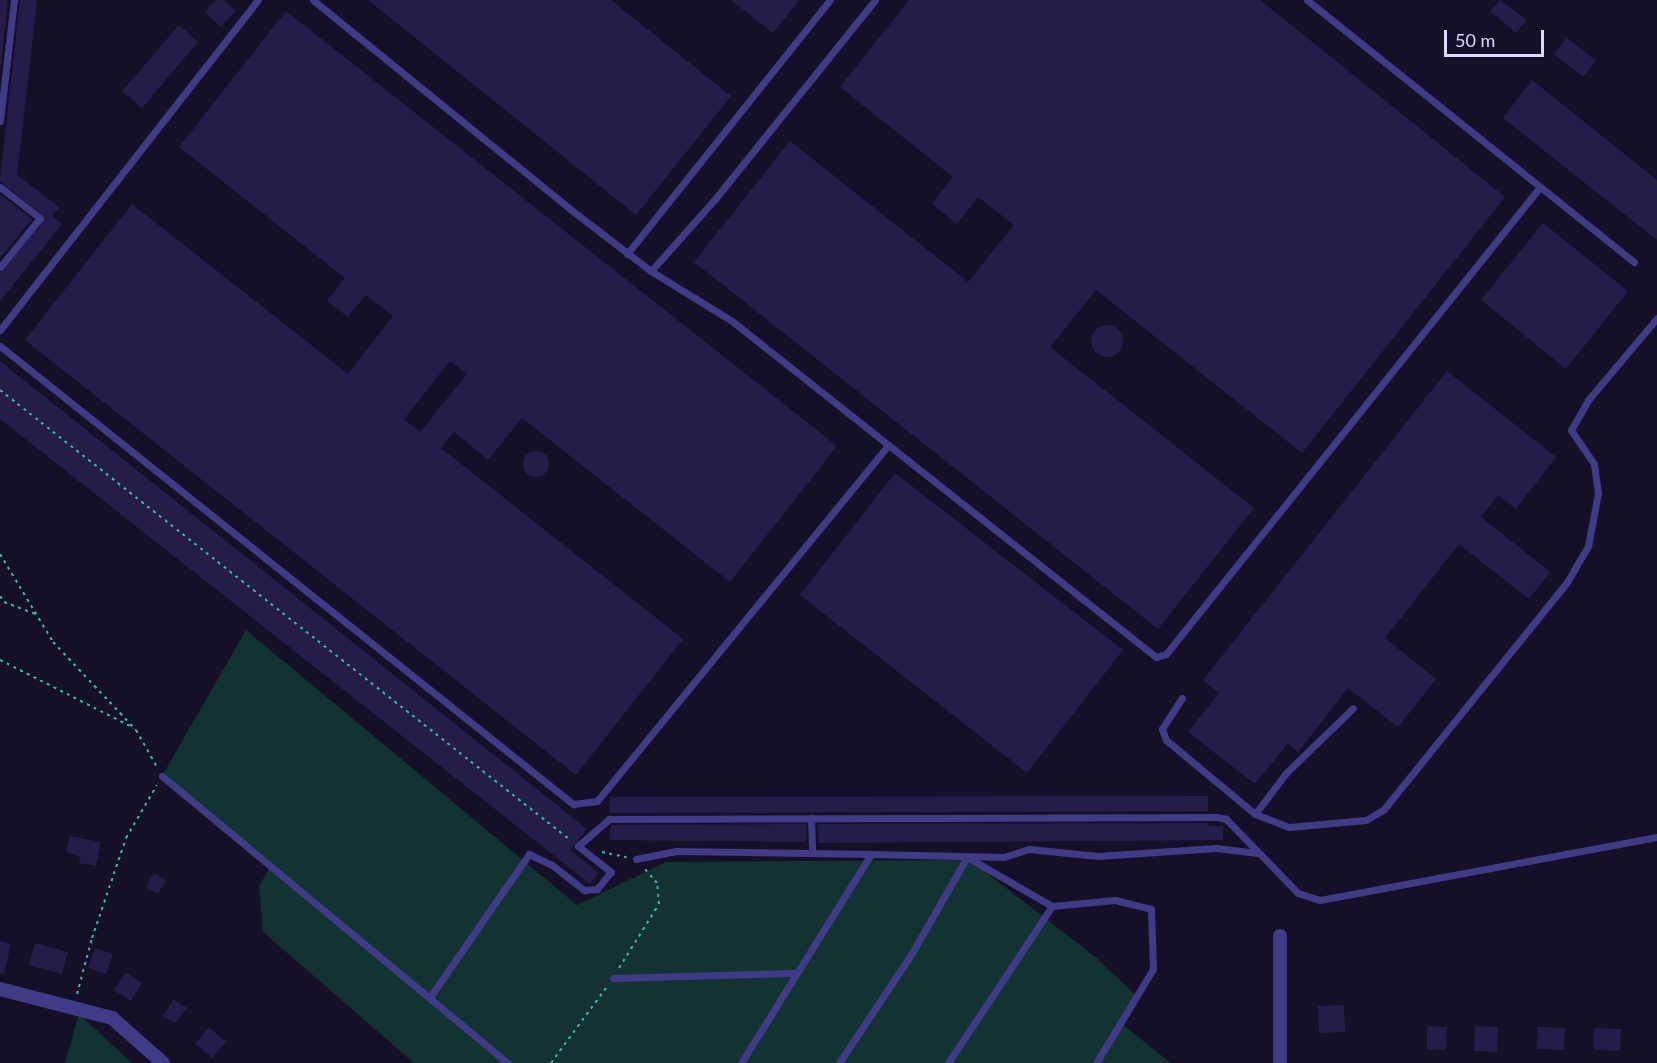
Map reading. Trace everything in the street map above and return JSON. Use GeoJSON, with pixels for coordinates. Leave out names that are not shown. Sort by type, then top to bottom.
{"type":"FeatureCollection","features":[{"type":"Feature","properties":{"kind":"street"},"geometry":{"type":"LineString","coordinates":[[1280,936],[1280,1063]]}},
{"type":"Feature","properties":{"kind":"street"},"geometry":{"type":"LineString","coordinates":[[0,989],[112,1018],[163,1063]]}},
{"type":"Feature","properties":{"kind":"lane"},"geometry":{"type":"LineString","coordinates":[[0,121],[14,0]]}},
{"type":"Feature","properties":{"kind":"lane"},"geometry":{"type":"LineString","coordinates":[[0,330],[258,0]]}},
{"type":"Feature","properties":{"kind":"lane"},"geometry":{"type":"LineString","coordinates":[[313,0],[627,254],[651,272],[732,321],[1156,657],[1166,654],[1540,187]]}},
{"type":"Feature","properties":{"kind":"lane"},"geometry":{"type":"LineString","coordinates":[[627,254],[830,0]]}},
{"type":"Feature","properties":{"kind":"lane"},"geometry":{"type":"LineString","coordinates":[[651,272],[715,199],[875,0]]}},
{"type":"Feature","properties":{"kind":"lane"},"geometry":{"type":"LineString","coordinates":[[1307,0],[1634,262]]}},
{"type":"Feature","properties":{"kind":"lane"},"geometry":{"type":"LineString","coordinates":[[0,187],[40,218],[0,267]]}},
{"type":"Feature","properties":{"kind":"lane"},"geometry":{"type":"LineString","coordinates":[[1182,698],[1162,729],[1166,740],[1255,814],[1289,827],[1366,820],[1384,809],[1567,582],[1588,546],[1598,493],[1594,464],[1571,430],[1588,400],[1657,318]]}},
{"type":"Feature","properties":{"kind":"lane"},"geometry":{"type":"LineString","coordinates":[[0,346],[573,804],[597,801],[888,445]]}},
{"type":"Feature","properties":{"kind":"lane"},"geometry":{"type":"LineString","coordinates":[[1255,814],[1286,773],[1353,708]]}},
{"type":"Feature","properties":{"kind":"lane"},"geometry":{"type":"LineString","coordinates":[[162,776],[508,1063]]}},
{"type":"Feature","properties":{"kind":"lane"},"geometry":{"type":"LineString","coordinates":[[430,997],[529,854],[552,865],[584,890],[597,889],[611,872],[578,846],[609,819],[1216,817],[1226,819],[1298,893],[1320,900],[1657,837]]}},
{"type":"Feature","properties":{"kind":"lane"},"geometry":{"type":"LineString","coordinates":[[812,818],[812,853]]}},
{"type":"Feature","properties":{"kind":"lane"},"geometry":{"type":"LineString","coordinates":[[636,859],[676,851],[967,857],[1004,857],[1029,849],[1098,856],[1216,848],[1258,853]]}},
{"type":"Feature","properties":{"kind":"lane"},"geometry":{"type":"LineString","coordinates":[[741,1063],[871,854]]}},
{"type":"Feature","properties":{"kind":"lane"},"geometry":{"type":"LineString","coordinates":[[967,857],[1052,906],[1115,900],[1151,909],[1153,969],[1096,1063]]}},
{"type":"Feature","properties":{"kind":"lane"},"geometry":{"type":"LineString","coordinates":[[839,1063],[912,953],[967,857]]}},
{"type":"Feature","properties":{"kind":"lane"},"geometry":{"type":"LineString","coordinates":[[948,1063],[1052,906]]}},
{"type":"Feature","properties":{"kind":"lane"},"geometry":{"type":"LineString","coordinates":[[613,978],[795,973]]}},
{"type":"Feature","properties":{"kind":"path"},"geometry":{"type":"LineString","coordinates":[[0,390],[578,846]]}},
{"type":"Feature","properties":{"kind":"path"},"geometry":{"type":"LineString","coordinates":[[0,554],[53,642],[136,729],[162,776],[126,838],[92,938],[74,1008]]}},
{"type":"Feature","properties":{"kind":"path"},"geometry":{"type":"LineString","coordinates":[[0,596],[4,602],[36,614]]}},
{"type":"Feature","properties":{"kind":"path"},"geometry":{"type":"LineString","coordinates":[[0,660],[136,729]]}},
{"type":"Feature","properties":{"kind":"path"},"geometry":{"type":"LineString","coordinates":[[551,1063],[613,978],[659,904],[657,883],[636,859],[601,851]]}},
{"type":"Feature","properties":{"kind":"green space"},"geometry":{"type":"Polygon","coordinates":[[[246,630],[577,905],[666,862],[970,860],[1094,956],[1136,995],[1122,1024],[1171,1063],[414,1063],[263,932],[259,886],[272,864],[162,776],[246,630]]]}},
{"type":"Feature","properties":{"kind":"green space"},"geometry":{"type":"Polygon","coordinates":[[[79,1014],[132,1063],[65,1063],[79,1014]]]}},
{"type":"Feature","properties":{"kind":"building"},"geometry":{"type":"Polygon","coordinates":[[[0,0],[8,0],[0,72],[0,0]]]}},
{"type":"Feature","properties":{"kind":"building"},"geometry":{"type":"Polygon","coordinates":[[[20,0],[37,0],[17,175],[59,207],[52,216],[62,224],[0,301],[0,273],[46,218],[0,181],[20,0]]]}},
{"type":"Feature","properties":{"kind":"building"},"geometry":{"type":"Polygon","coordinates":[[[216,0],[224,0],[236,11],[221,27],[205,12],[216,0]]]}},
{"type":"Feature","properties":{"kind":"building"},"geometry":{"type":"Polygon","coordinates":[[[368,0],[611,0],[731,96],[636,215],[368,0]]]}},
{"type":"Feature","properties":{"kind":"building"},"geometry":{"type":"Polygon","coordinates":[[[731,0],[799,0],[773,33],[731,0]]]}},
{"type":"Feature","properties":{"kind":"building"},"geometry":{"type":"Polygon","coordinates":[[[909,0],[1260,0],[1505,197],[1302,453],[1096,290],[1050,347],[1254,508],[1158,629],[694,262],[790,141],[968,282],[1014,225],[978,197],[957,224],[932,204],[953,177],[840,87],[909,0]]]}},
{"type":"Feature","properties":{"kind":"building"},"geometry":{"type":"Polygon","coordinates":[[[1500,0],[1527,20],[1516,33],[1490,11],[1500,0]]]}},
{"type":"Feature","properties":{"kind":"building"},"geometry":{"type":"Polygon","coordinates":[[[286,11],[837,446],[730,582],[522,418],[488,460],[454,432],[441,448],[683,639],[576,775],[25,340],[132,204],[348,374],[393,316],[366,295],[348,317],[327,301],[345,278],[179,147],[286,11]],[[450,361],[404,419],[420,432],[467,374],[450,361]]]}},
{"type":"Feature","properties":{"kind":"building"},"geometry":{"type":"Polygon","coordinates":[[[179,25],[198,42],[142,108],[122,91],[179,25]]]}},
{"type":"Feature","properties":{"kind":"building"},"geometry":{"type":"Polygon","coordinates":[[[1567,38],[1596,61],[1583,77],[1554,54],[1567,38]]]}},
{"type":"Feature","properties":{"kind":"building"},"geometry":{"type":"Polygon","coordinates":[[[1532,80],[1657,180],[1657,240],[1503,118],[1532,80]]]}},
{"type":"Feature","properties":{"kind":"building"},"geometry":{"type":"Polygon","coordinates":[[[0,194],[32,219],[0,258],[0,194]]]}},
{"type":"Feature","properties":{"kind":"building"},"geometry":{"type":"Polygon","coordinates":[[[1543,223],[1628,291],[1566,369],[1481,300],[1543,223]]]}},
{"type":"Feature","properties":{"kind":"building"},"geometry":{"type":"Polygon","coordinates":[[[1107,325],[1119,329],[1123,341],[1119,353],[1107,357],[1095,353],[1091,341],[1095,329],[1107,325]]]}},
{"type":"Feature","properties":{"kind":"building"},"geometry":{"type":"Polygon","coordinates":[[[0,361],[587,829],[570,850],[599,873],[590,884],[0,419],[0,361]]]}},
{"type":"Feature","properties":{"kind":"building"},"geometry":{"type":"Polygon","coordinates":[[[1447,371],[1556,457],[1516,509],[1498,495],[1481,517],[1550,572],[1529,599],[1459,544],[1385,638],[1436,679],[1398,727],[1348,688],[1298,752],[1288,743],[1255,784],[1188,732],[1219,693],[1203,680],[1447,371]]]}},
{"type":"Feature","properties":{"kind":"building"},"geometry":{"type":"Polygon","coordinates":[[[536,451],[545,455],[549,464],[545,473],[536,477],[527,473],[523,464],[527,455],[536,451]]]}},
{"type":"Feature","properties":{"kind":"building"},"geometry":{"type":"Polygon","coordinates":[[[895,473],[1123,650],[1027,773],[800,595],[895,473]]]}},
{"type":"Feature","properties":{"kind":"building"},"geometry":{"type":"Polygon","coordinates":[[[1208,796],[1208,811],[610,813],[610,797],[1208,796]]]}},
{"type":"Feature","properties":{"kind":"building"},"geometry":{"type":"Polygon","coordinates":[[[1208,823],[1208,826],[1223,826],[1223,840],[819,843],[817,824],[1208,823]]]}},
{"type":"Feature","properties":{"kind":"building"},"geometry":{"type":"Polygon","coordinates":[[[806,824],[806,842],[609,840],[611,825],[806,824]]]}},
{"type":"Feature","properties":{"kind":"building"},"geometry":{"type":"Polygon","coordinates":[[[70,836],[101,842],[96,866],[79,863],[80,856],[66,852],[70,836]]]}},
{"type":"Feature","properties":{"kind":"building"},"geometry":{"type":"Polygon","coordinates":[[[154,873],[166,880],[158,894],[146,887],[154,873]]]}},
{"type":"Feature","properties":{"kind":"building"},"geometry":{"type":"Polygon","coordinates":[[[0,941],[11,944],[4,973],[0,973],[0,941]]]}},
{"type":"Feature","properties":{"kind":"building"},"geometry":{"type":"Polygon","coordinates":[[[35,943],[68,952],[62,974],[29,965],[35,943]]]}},
{"type":"Feature","properties":{"kind":"building"},"geometry":{"type":"Polygon","coordinates":[[[95,948],[113,954],[106,974],[88,967],[95,948]]]}},
{"type":"Feature","properties":{"kind":"building"},"geometry":{"type":"Polygon","coordinates":[[[126,972],[142,983],[131,1001],[114,990],[126,972]]]}},
{"type":"Feature","properties":{"kind":"building"},"geometry":{"type":"Polygon","coordinates":[[[174,1000],[187,1008],[175,1023],[162,1016],[174,1000]]]}},
{"type":"Feature","properties":{"kind":"building"},"geometry":{"type":"Polygon","coordinates":[[[1344,1005],[1345,1032],[1319,1033],[1318,1006],[1344,1005]]]}},
{"type":"Feature","properties":{"kind":"building"},"geometry":{"type":"Polygon","coordinates":[[[1427,1026],[1447,1027],[1446,1050],[1427,1049],[1427,1026]]]}},
{"type":"Feature","properties":{"kind":"building"},"geometry":{"type":"Polygon","coordinates":[[[1475,1026],[1498,1027],[1497,1052],[1474,1051],[1475,1026]]]}},
{"type":"Feature","properties":{"kind":"building"},"geometry":{"type":"Polygon","coordinates":[[[209,1027],[226,1042],[212,1058],[195,1044],[209,1027]]]}},
{"type":"Feature","properties":{"kind":"building"},"geometry":{"type":"Polygon","coordinates":[[[1538,1027],[1565,1028],[1564,1050],[1537,1049],[1538,1027]]]}},
{"type":"Feature","properties":{"kind":"building"},"geometry":{"type":"Polygon","coordinates":[[[1594,1028],[1621,1029],[1620,1051],[1594,1050],[1594,1028]]]}}]}
